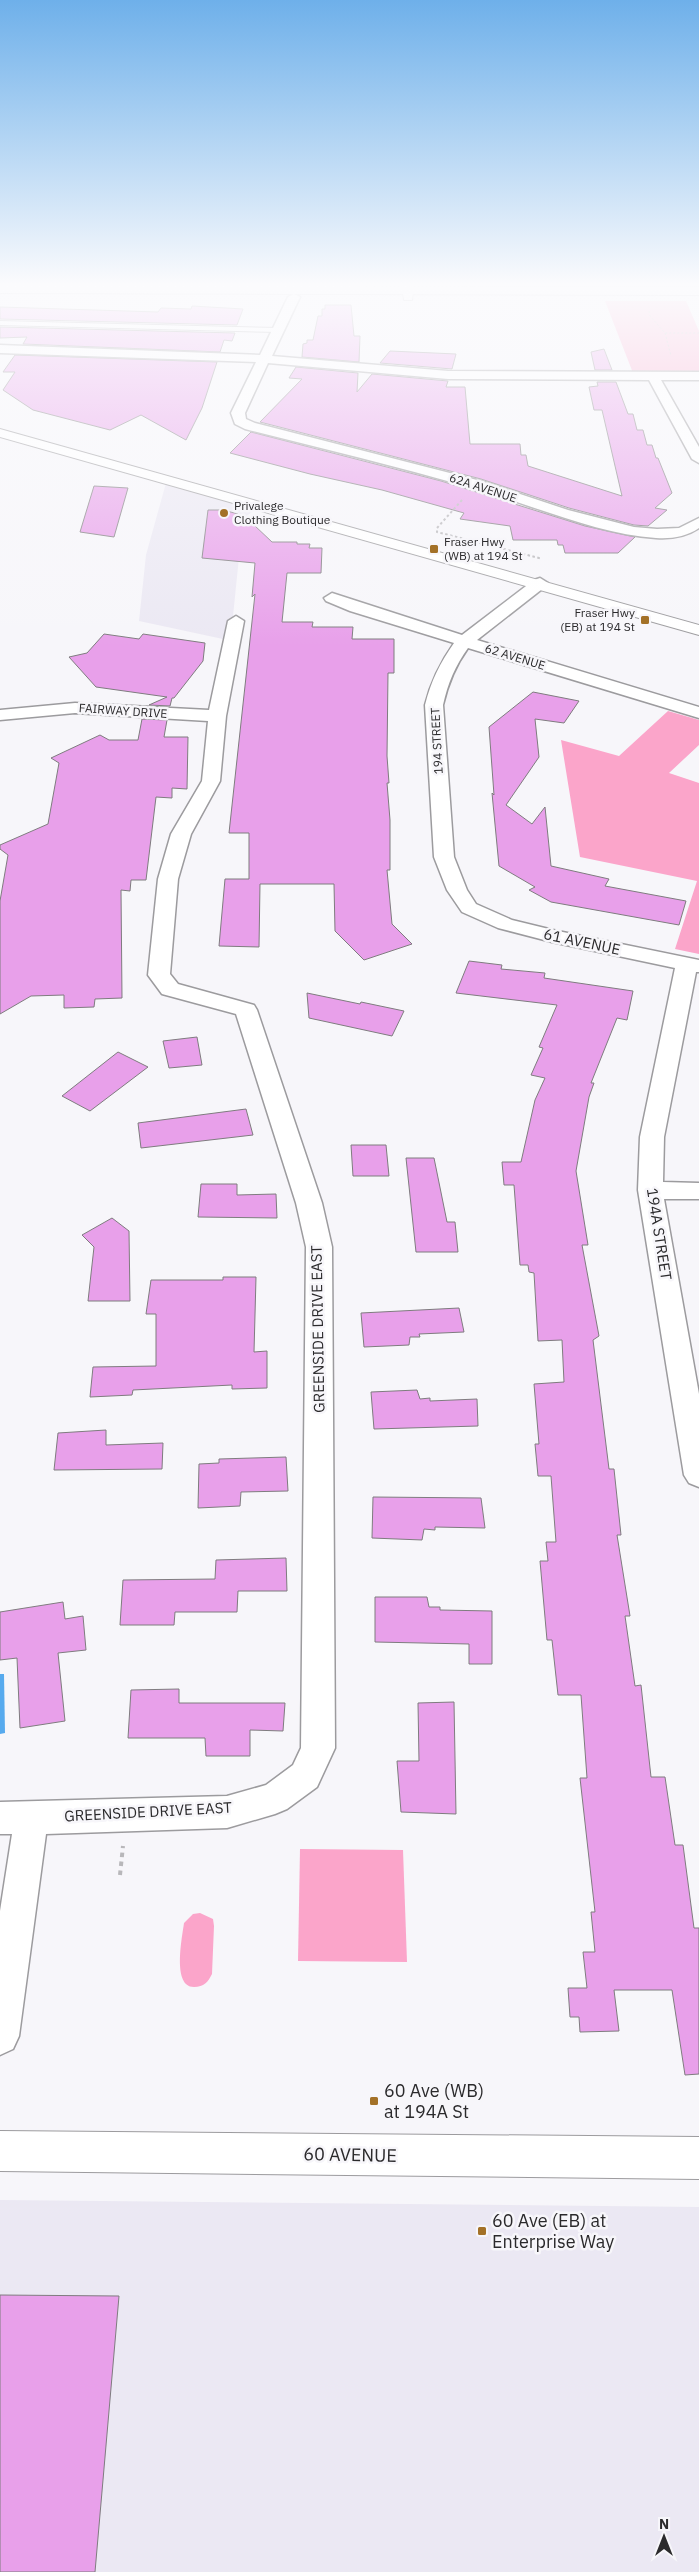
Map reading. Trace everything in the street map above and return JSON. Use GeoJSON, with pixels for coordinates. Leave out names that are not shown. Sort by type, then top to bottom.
{"type":"FeatureCollection","features":[{"type":"Feature","properties":{"kind":"main road"},"geometry":{"type":"LineString","coordinates":[[0,434],[540,583],[699,630]]}},
{"type":"Feature","properties":{"kind":"main road","name":"60 AVENUE"},"geometry":{"type":"LineString","coordinates":[[0,2151],[699,2158]]}},
{"type":"Feature","properties":{"kind":"street","name":"62A AVENUE"},"geometry":{"type":"LineString","coordinates":[[242,405],[238,413],[240,421],[250,426],[476,484],[563,513],[634,531],[657,534],[683,532],[698,524]]}},
{"type":"Feature","properties":{"kind":"street"},"geometry":{"type":"LineString","coordinates":[[669,405],[699,459]]}},
{"type":"Feature","properties":{"kind":"street","name":"194 STREET"},"geometry":{"type":"LineString","coordinates":[[469,908],[457,890],[444,857],[434,705],[439,684],[450,662],[464,642],[540,583]]}},
{"type":"Feature","properties":{"kind":"street","name":"62 AVENUE"},"geometry":{"type":"LineString","coordinates":[[332,598],[356,608],[464,642],[699,713]]}},
{"type":"Feature","properties":{"kind":"street","name":"GREENSIDE DRIVE EAST"},"geometry":{"type":"LineString","coordinates":[[16,1818],[227,1812],[274,1798],[305,1776],[318,1748],[319,1247],[309,1203],[246,1010],[170,989],[159,975],[168,879],[181,834],[211,780],[217,716],[236,621]]}},
{"type":"Feature","properties":{"kind":"street","name":"FAIRWAY DRIVE"},"geometry":{"type":"LineString","coordinates":[[0,715],[75,708],[217,716]]}},
{"type":"Feature","properties":{"kind":"street","name":"61 AVENUE"},"geometry":{"type":"LineString","coordinates":[[469,908],[505,924],[552,936],[693,964]]}},
{"type":"Feature","properties":{"kind":"street","name":"194A STREET"},"geometry":{"type":"LineString","coordinates":[[693,964],[652,1137],[650,1190],[699,1475]]}},
{"type":"Feature","properties":{"kind":"street"},"geometry":{"type":"LineString","coordinates":[[650,1190],[699,1191]]}},
{"type":"Feature","properties":{"kind":"street"},"geometry":{"type":"LineString","coordinates":[[0,2036],[16,1818]]}},
{"type":"Feature","properties":{"kind":"path"},"geometry":{"type":"LineString","coordinates":[[476,484],[437,528],[437,532],[539,558],[537,560]]}},
{"type":"Feature","properties":{"kind":"path"},"geometry":{"type":"LineString","coordinates":[[120,1875],[124,1840]]}},
{"type":"Feature","properties":{"kind":"shaded area"},"geometry":{"type":"Polygon","coordinates":[[[166,483],[257,509],[243,518],[233,616],[223,639],[139,621],[146,555],[166,483]]]}},
{"type":"Feature","properties":{"kind":"shaded area"},"geometry":{"type":"Polygon","coordinates":[[[668,711],[699,720],[699,745],[669,773],[699,783],[699,954],[675,949],[697,881],[580,857],[561,740],[619,756],[668,711]]]}},
{"type":"Feature","properties":{"kind":"shaded area"},"geometry":{"type":"Polygon","coordinates":[[[300,1849],[403,1850],[407,1962],[298,1961],[300,1849]]]}},
{"type":"Feature","properties":{"kind":"shaded area"},"geometry":{"type":"Polygon","coordinates":[[[200,1913],[213,1919],[212,1974],[205,1984],[194,1987],[187,1985],[183,1979],[180,1950],[184,1923],[193,1914],[200,1913]]]}},
{"type":"Feature","properties":{"kind":"shaded area"},"geometry":{"type":"Polygon","coordinates":[[[0,2200],[699,2207],[699,2572],[0,2572],[0,2200]]]}},
{"type":"Feature","properties":{"kind":"water"},"geometry":{"type":"Polygon","coordinates":[[[0,1674],[4,1674],[5,1733],[0,1734],[0,1674]]]}},
{"type":"Feature","properties":{"kind":"building"},"geometry":{"type":"Polygon","coordinates":[[[26,405],[203,405],[186,440],[141,415],[110,430],[33,410],[26,405]]]}},
{"type":"Feature","properties":{"kind":"building"},"geometry":{"type":"Polygon","coordinates":[[[277,405],[467,405],[470,444],[520,444],[521,455],[526,455],[528,466],[622,496],[602,410],[594,410],[593,405],[625,405],[628,414],[633,414],[637,430],[643,430],[647,445],[652,445],[672,493],[655,508],[667,510],[648,526],[634,525],[569,508],[481,479],[260,422],[277,405]]]}},
{"type":"Feature","properties":{"kind":"building"},"geometry":{"type":"Polygon","coordinates":[[[251,432],[441,481],[585,526],[635,537],[618,553],[565,553],[563,545],[558,545],[557,540],[513,540],[510,526],[460,519],[464,513],[382,490],[230,453],[251,432]]]}},
{"type":"Feature","properties":{"kind":"building"},"geometry":{"type":"Polygon","coordinates":[[[94,486],[128,488],[114,537],[80,532],[94,486]]]}},
{"type":"Feature","properties":{"kind":"building"},"geometry":{"type":"Polygon","coordinates":[[[208,510],[223,510],[238,514],[237,524],[254,525],[272,542],[297,542],[297,544],[310,544],[309,548],[322,548],[321,573],[287,573],[282,622],[313,622],[312,627],[353,627],[352,639],[394,639],[394,673],[388,673],[387,756],[389,783],[387,783],[390,820],[390,870],[387,870],[392,924],[412,944],[364,960],[335,931],[334,884],[260,884],[259,947],[219,946],[225,879],[249,879],[249,833],[229,833],[255,594],[252,597],[255,563],[202,558],[208,510]]]}},
{"type":"Feature","properties":{"kind":"building"},"geometry":{"type":"Polygon","coordinates":[[[104,634],[139,639],[143,634],[205,643],[203,661],[174,698],[172,698],[170,706],[149,705],[167,697],[96,687],[69,657],[87,653],[104,634]]]}},
{"type":"Feature","properties":{"kind":"building"},"geometry":{"type":"Polygon","coordinates":[[[533,692],[579,701],[564,723],[535,719],[539,757],[506,805],[532,824],[545,807],[551,866],[609,879],[605,886],[686,901],[679,925],[551,902],[529,890],[535,887],[499,866],[492,793],[494,795],[489,727],[533,692]]]}},
{"type":"Feature","properties":{"kind":"building"},"geometry":{"type":"Polygon","coordinates":[[[142,719],[167,720],[164,737],[188,737],[187,789],[172,788],[172,798],[156,797],[146,880],[131,880],[130,891],[121,890],[122,998],[95,999],[94,1007],[64,1008],[64,995],[31,996],[0,1014],[0,901],[8,855],[0,849],[0,845],[48,824],[59,763],[51,758],[100,735],[109,740],[138,740],[142,719]]]}},
{"type":"Feature","properties":{"kind":"building"},"geometry":{"type":"Polygon","coordinates":[[[469,961],[502,965],[501,969],[545,973],[544,978],[633,991],[627,1020],[617,1018],[591,1083],[594,1083],[589,1097],[576,1171],[588,1245],[582,1245],[599,1336],[593,1340],[609,1469],[614,1469],[621,1535],[617,1535],[630,1616],[625,1616],[635,1686],[641,1685],[651,1777],[665,1777],[675,1845],[683,1845],[694,1928],[699,1928],[699,2074],[685,2075],[672,1990],[614,1990],[619,2031],[580,2032],[579,2017],[570,2017],[568,1988],[587,1988],[583,1952],[595,1952],[591,1912],[595,1912],[580,1778],[587,1778],[581,1695],[558,1695],[552,1640],[547,1640],[540,1561],[548,1561],[546,1542],[556,1542],[551,1476],[538,1476],[535,1444],[539,1444],[534,1384],[564,1382],[562,1340],[538,1341],[534,1273],[529,1272],[528,1265],[520,1265],[514,1185],[504,1185],[502,1162],[521,1162],[535,1100],[545,1078],[531,1075],[543,1048],[539,1047],[557,1005],[456,993],[469,961]]]}},
{"type":"Feature","properties":{"kind":"building"},"geometry":{"type":"Polygon","coordinates":[[[307,993],[404,1011],[392,1036],[309,1018],[307,993]]]}},
{"type":"Feature","properties":{"kind":"building"},"geometry":{"type":"Polygon","coordinates":[[[197,1037],[202,1065],[169,1068],[163,1041],[197,1037]]]}},
{"type":"Feature","properties":{"kind":"building"},"geometry":{"type":"Polygon","coordinates":[[[118,1052],[148,1067],[90,1111],[62,1096],[118,1052]]]}},
{"type":"Feature","properties":{"kind":"building"},"geometry":{"type":"Polygon","coordinates":[[[246,1109],[253,1135],[141,1148],[138,1123],[246,1109]]]}},
{"type":"Feature","properties":{"kind":"building"},"geometry":{"type":"Polygon","coordinates":[[[351,1145],[386,1145],[389,1176],[353,1176],[351,1145]]]}},
{"type":"Feature","properties":{"kind":"building"},"geometry":{"type":"Polygon","coordinates":[[[406,1158],[434,1158],[447,1222],[455,1222],[458,1252],[416,1252],[406,1158]]]}},
{"type":"Feature","properties":{"kind":"building"},"geometry":{"type":"Polygon","coordinates":[[[201,1184],[237,1184],[237,1195],[276,1194],[277,1218],[198,1217],[201,1184]]]}},
{"type":"Feature","properties":{"kind":"building"},"geometry":{"type":"Polygon","coordinates":[[[112,1218],[129,1231],[130,1301],[88,1301],[94,1247],[82,1235],[112,1218]]]}},
{"type":"Feature","properties":{"kind":"building"},"geometry":{"type":"Polygon","coordinates":[[[223,1277],[256,1277],[254,1352],[267,1351],[267,1388],[232,1389],[232,1385],[133,1390],[132,1395],[90,1397],[93,1367],[156,1366],[156,1314],[146,1314],[151,1280],[223,1280],[223,1277]]]}},
{"type":"Feature","properties":{"kind":"building"},"geometry":{"type":"Polygon","coordinates":[[[459,1308],[464,1332],[419,1334],[420,1337],[410,1337],[409,1345],[364,1347],[361,1313],[459,1308]]]}},
{"type":"Feature","properties":{"kind":"building"},"geometry":{"type":"Polygon","coordinates":[[[417,1390],[420,1399],[430,1398],[430,1401],[477,1399],[478,1426],[374,1429],[371,1392],[417,1390]]]}},
{"type":"Feature","properties":{"kind":"building"},"geometry":{"type":"Polygon","coordinates":[[[106,1430],[106,1445],[163,1443],[162,1469],[54,1470],[58,1433],[106,1430]]]}},
{"type":"Feature","properties":{"kind":"building"},"geometry":{"type":"Polygon","coordinates":[[[286,1457],[288,1491],[241,1492],[240,1506],[198,1508],[199,1464],[219,1463],[219,1459],[286,1457]]]}},
{"type":"Feature","properties":{"kind":"building"},"geometry":{"type":"Polygon","coordinates":[[[373,1497],[481,1498],[485,1528],[435,1527],[435,1530],[424,1529],[422,1540],[372,1538],[373,1497]]]}},
{"type":"Feature","properties":{"kind":"building"},"geometry":{"type":"Polygon","coordinates":[[[286,1558],[287,1591],[238,1591],[237,1612],[175,1612],[174,1625],[120,1625],[123,1580],[215,1579],[216,1560],[286,1558]]]}},
{"type":"Feature","properties":{"kind":"building"},"geometry":{"type":"Polygon","coordinates":[[[375,1597],[427,1597],[429,1607],[440,1607],[440,1610],[492,1611],[492,1664],[469,1664],[469,1644],[375,1642],[375,1597]]]}},
{"type":"Feature","properties":{"kind":"building"},"geometry":{"type":"Polygon","coordinates":[[[63,1602],[65,1619],[83,1616],[86,1650],[58,1653],[65,1721],[20,1728],[17,1658],[0,1660],[0,1612],[63,1602]]]}},
{"type":"Feature","properties":{"kind":"building"},"geometry":{"type":"Polygon","coordinates":[[[179,1689],[179,1703],[285,1703],[283,1731],[250,1730],[250,1756],[206,1756],[205,1738],[128,1738],[131,1690],[179,1689]]]}},
{"type":"Feature","properties":{"kind":"building"},"geometry":{"type":"Polygon","coordinates":[[[454,1702],[456,1814],[401,1812],[397,1761],[419,1761],[418,1703],[454,1702]]]}},
{"type":"Feature","properties":{"kind":"building"},"geometry":{"type":"Polygon","coordinates":[[[0,2295],[119,2296],[95,2572],[0,2572],[0,2295]]]}},
{"type":"Feature","properties":{"kind":"place","name":"Privalege Clothing Boutique"},"geometry":{"type":"Point","coordinates":[224,513]}},
{"type":"Feature","properties":{"kind":"place","name":"Fraser Hwy (WB) at 194 St"},"geometry":{"type":"Point","coordinates":[434,549]}},
{"type":"Feature","properties":{"kind":"place","name":"Fraser Hwy (EB) at 194 St"},"geometry":{"type":"Point","coordinates":[645,620]}},
{"type":"Feature","properties":{"kind":"place","name":"60 Ave (WB) at 194A St"},"geometry":{"type":"Point","coordinates":[374,2101]}},
{"type":"Feature","properties":{"kind":"place","name":"60 Ave (EB) at Enterprise Way"},"geometry":{"type":"Point","coordinates":[482,2231]}}]}
